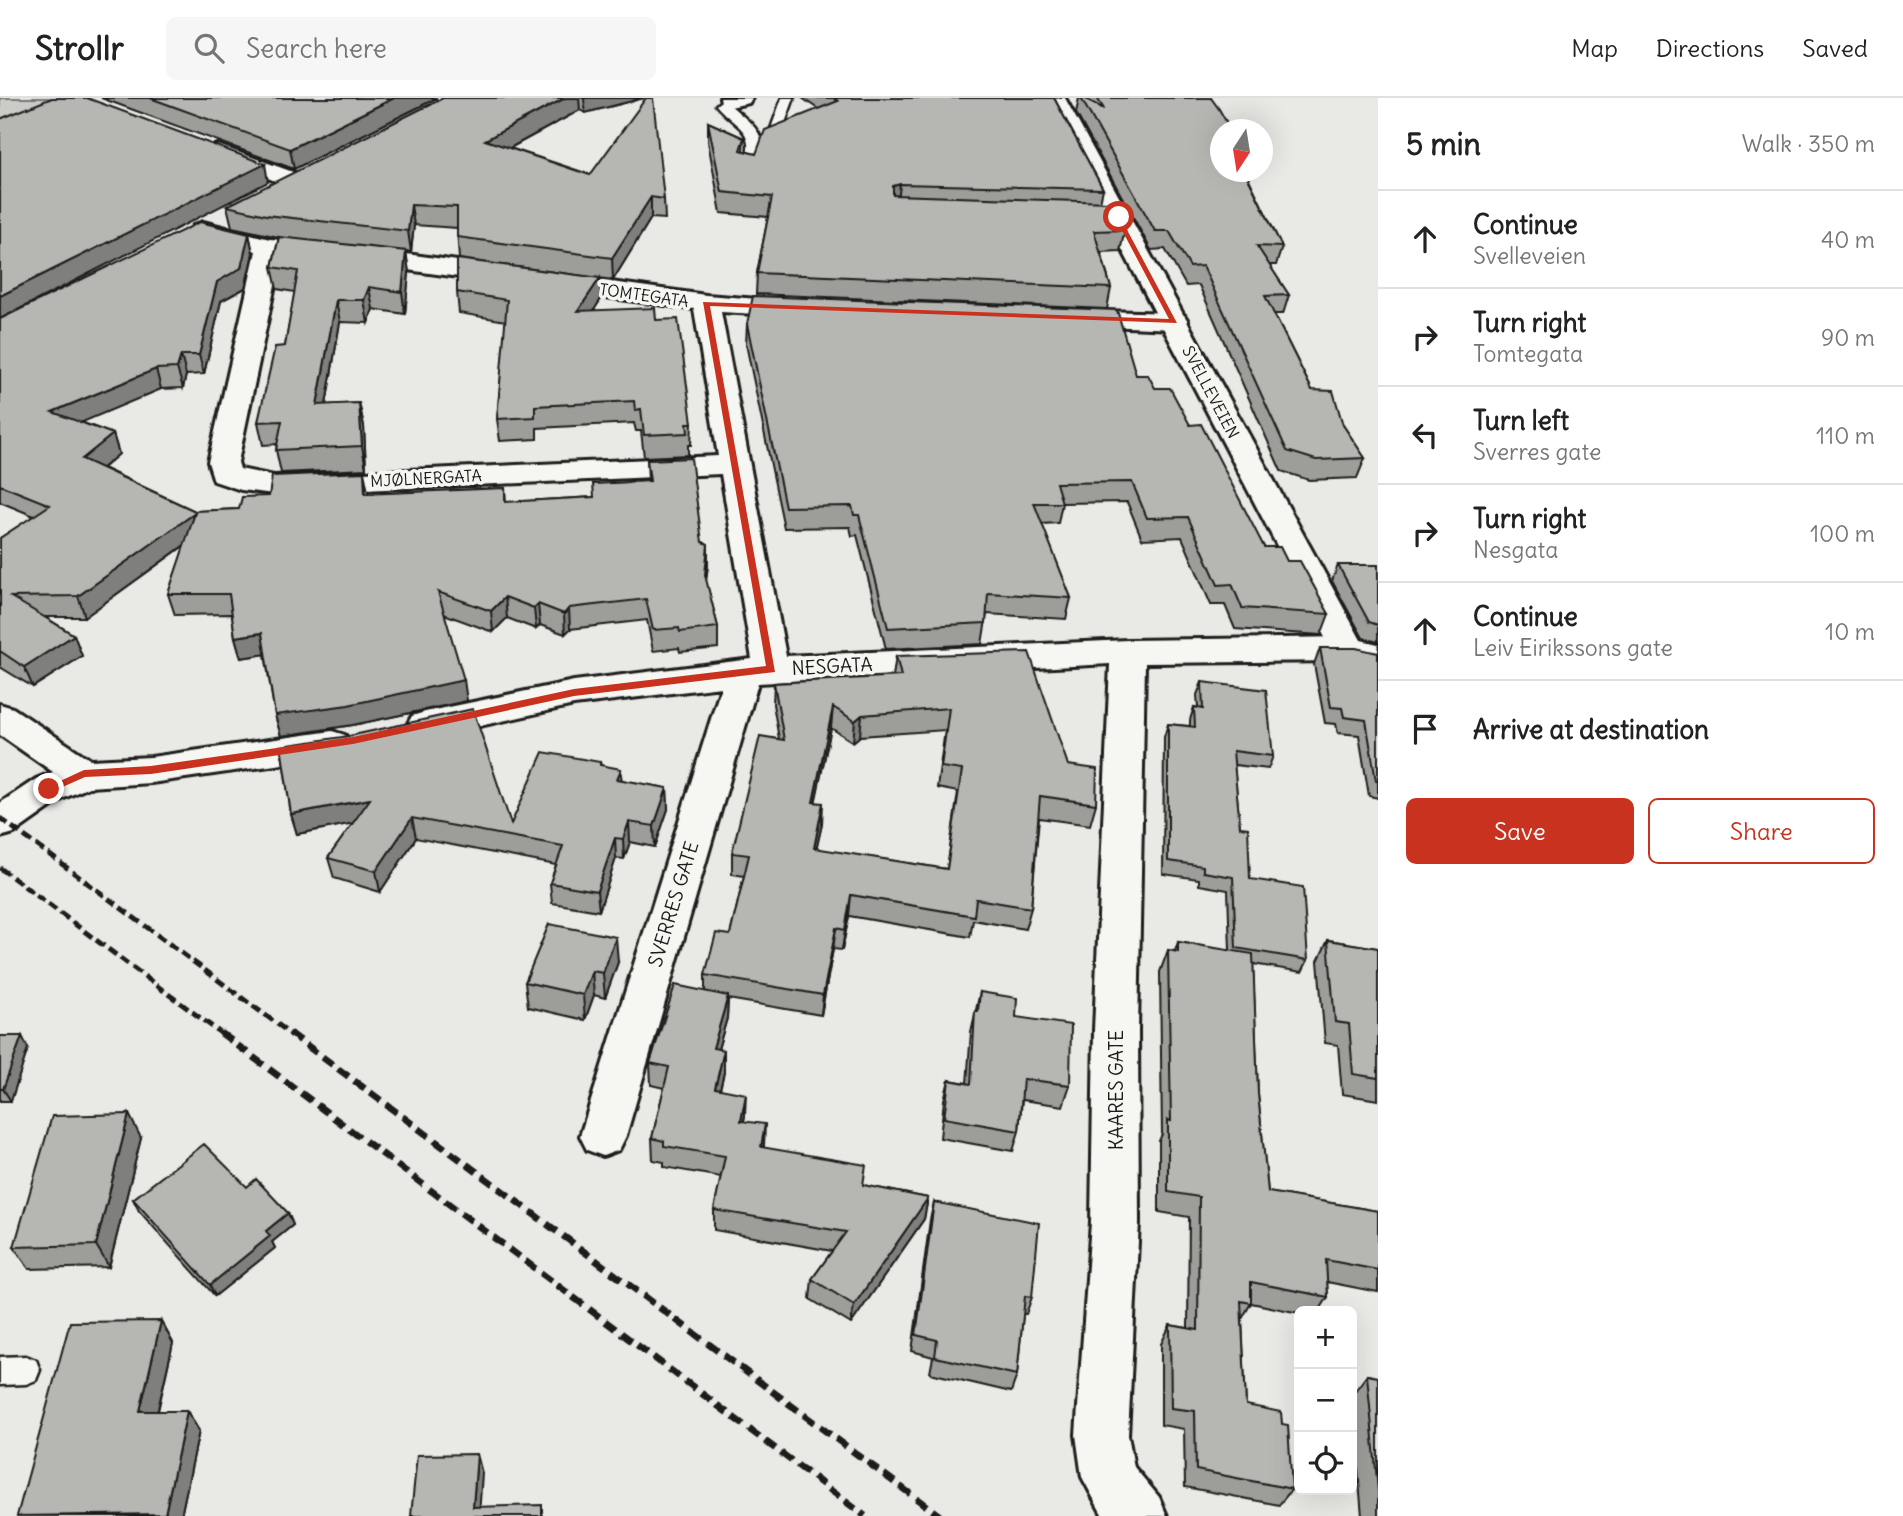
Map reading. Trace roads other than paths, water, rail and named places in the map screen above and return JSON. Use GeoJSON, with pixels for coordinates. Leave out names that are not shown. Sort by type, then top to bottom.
{"type":"FeatureCollection","features":[{"type":"Feature","properties":{"kind":"street","name":"SVELLEVEIEN"},"geometry":{"type":"LineString","coordinates":[[1054,98],[1109,217],[1174,321],[1363,652]]}},
{"type":"Feature","properties":{"kind":"street"},"geometry":{"type":"LineString","coordinates":[[190,142],[295,181]]}},
{"type":"Feature","properties":{"kind":"street"},"geometry":{"type":"LineString","coordinates":[[272,193],[318,169]]}},
{"type":"Feature","properties":{"kind":"street"},"geometry":{"type":"LineString","coordinates":[[179,242],[237,212]]}},
{"type":"Feature","properties":{"kind":"street","name":"TOMTEGATA"},"geometry":{"type":"LineString","coordinates":[[203,230],[270,247],[348,254],[706,303],[834,310]]}},
{"type":"Feature","properties":{"kind":"street","name":"MJØLNERGATA"},"geometry":{"type":"LineString","coordinates":[[270,247],[223,462],[225,474],[241,481],[274,485],[734,464]]}},
{"type":"Feature","properties":{"kind":"street","name":"SVERRES GATE"},"geometry":{"type":"LineString","coordinates":[[603,1136],[757,671],[734,464],[706,303]]}},
{"type":"Feature","properties":{"kind":"street"},"geometry":{"type":"LineString","coordinates":[[1041,317],[1174,321]]}},
{"type":"Feature","properties":{"kind":"street","name":"NESGATA"},"geometry":{"type":"LineString","coordinates":[[0,823],[49,789],[84,774],[151,770],[379,735],[574,692],[757,671],[1128,652],[1363,652]]}},
{"type":"Feature","properties":{"kind":"street","name":"KAARES GATE"},"geometry":{"type":"LineString","coordinates":[[1128,652],[1116,1030],[1115,1222],[1102,1435],[1109,1476],[1126,1503],[1140,1516]]}},
{"type":"Feature","properties":{"kind":"street"},"geometry":{"type":"LineString","coordinates":[[0,717],[84,774]]}},
{"type":"Feature","properties":{"kind":"lane"},"geometry":{"type":"LineString","coordinates":[[775,134],[788,98]]}},
{"type":"Feature","properties":{"kind":"lane"},"geometry":{"type":"LineString","coordinates":[[735,99],[722,105],[756,136],[758,147],[748,169]]}},
{"type":"Feature","properties":{"kind":"railway"},"geometry":{"type":"LineString","coordinates":[[0,818],[292,1035]]}},
{"type":"Feature","properties":{"kind":"railway"},"geometry":{"type":"LineString","coordinates":[[0,868],[223,1035]]}},
{"type":"Feature","properties":{"kind":"railway"},"geometry":{"type":"LineString","coordinates":[[221,1033],[865,1516]]}},
{"type":"Feature","properties":{"kind":"railway"},"geometry":{"type":"LineString","coordinates":[[290,1033],[940,1516]]}}]}
